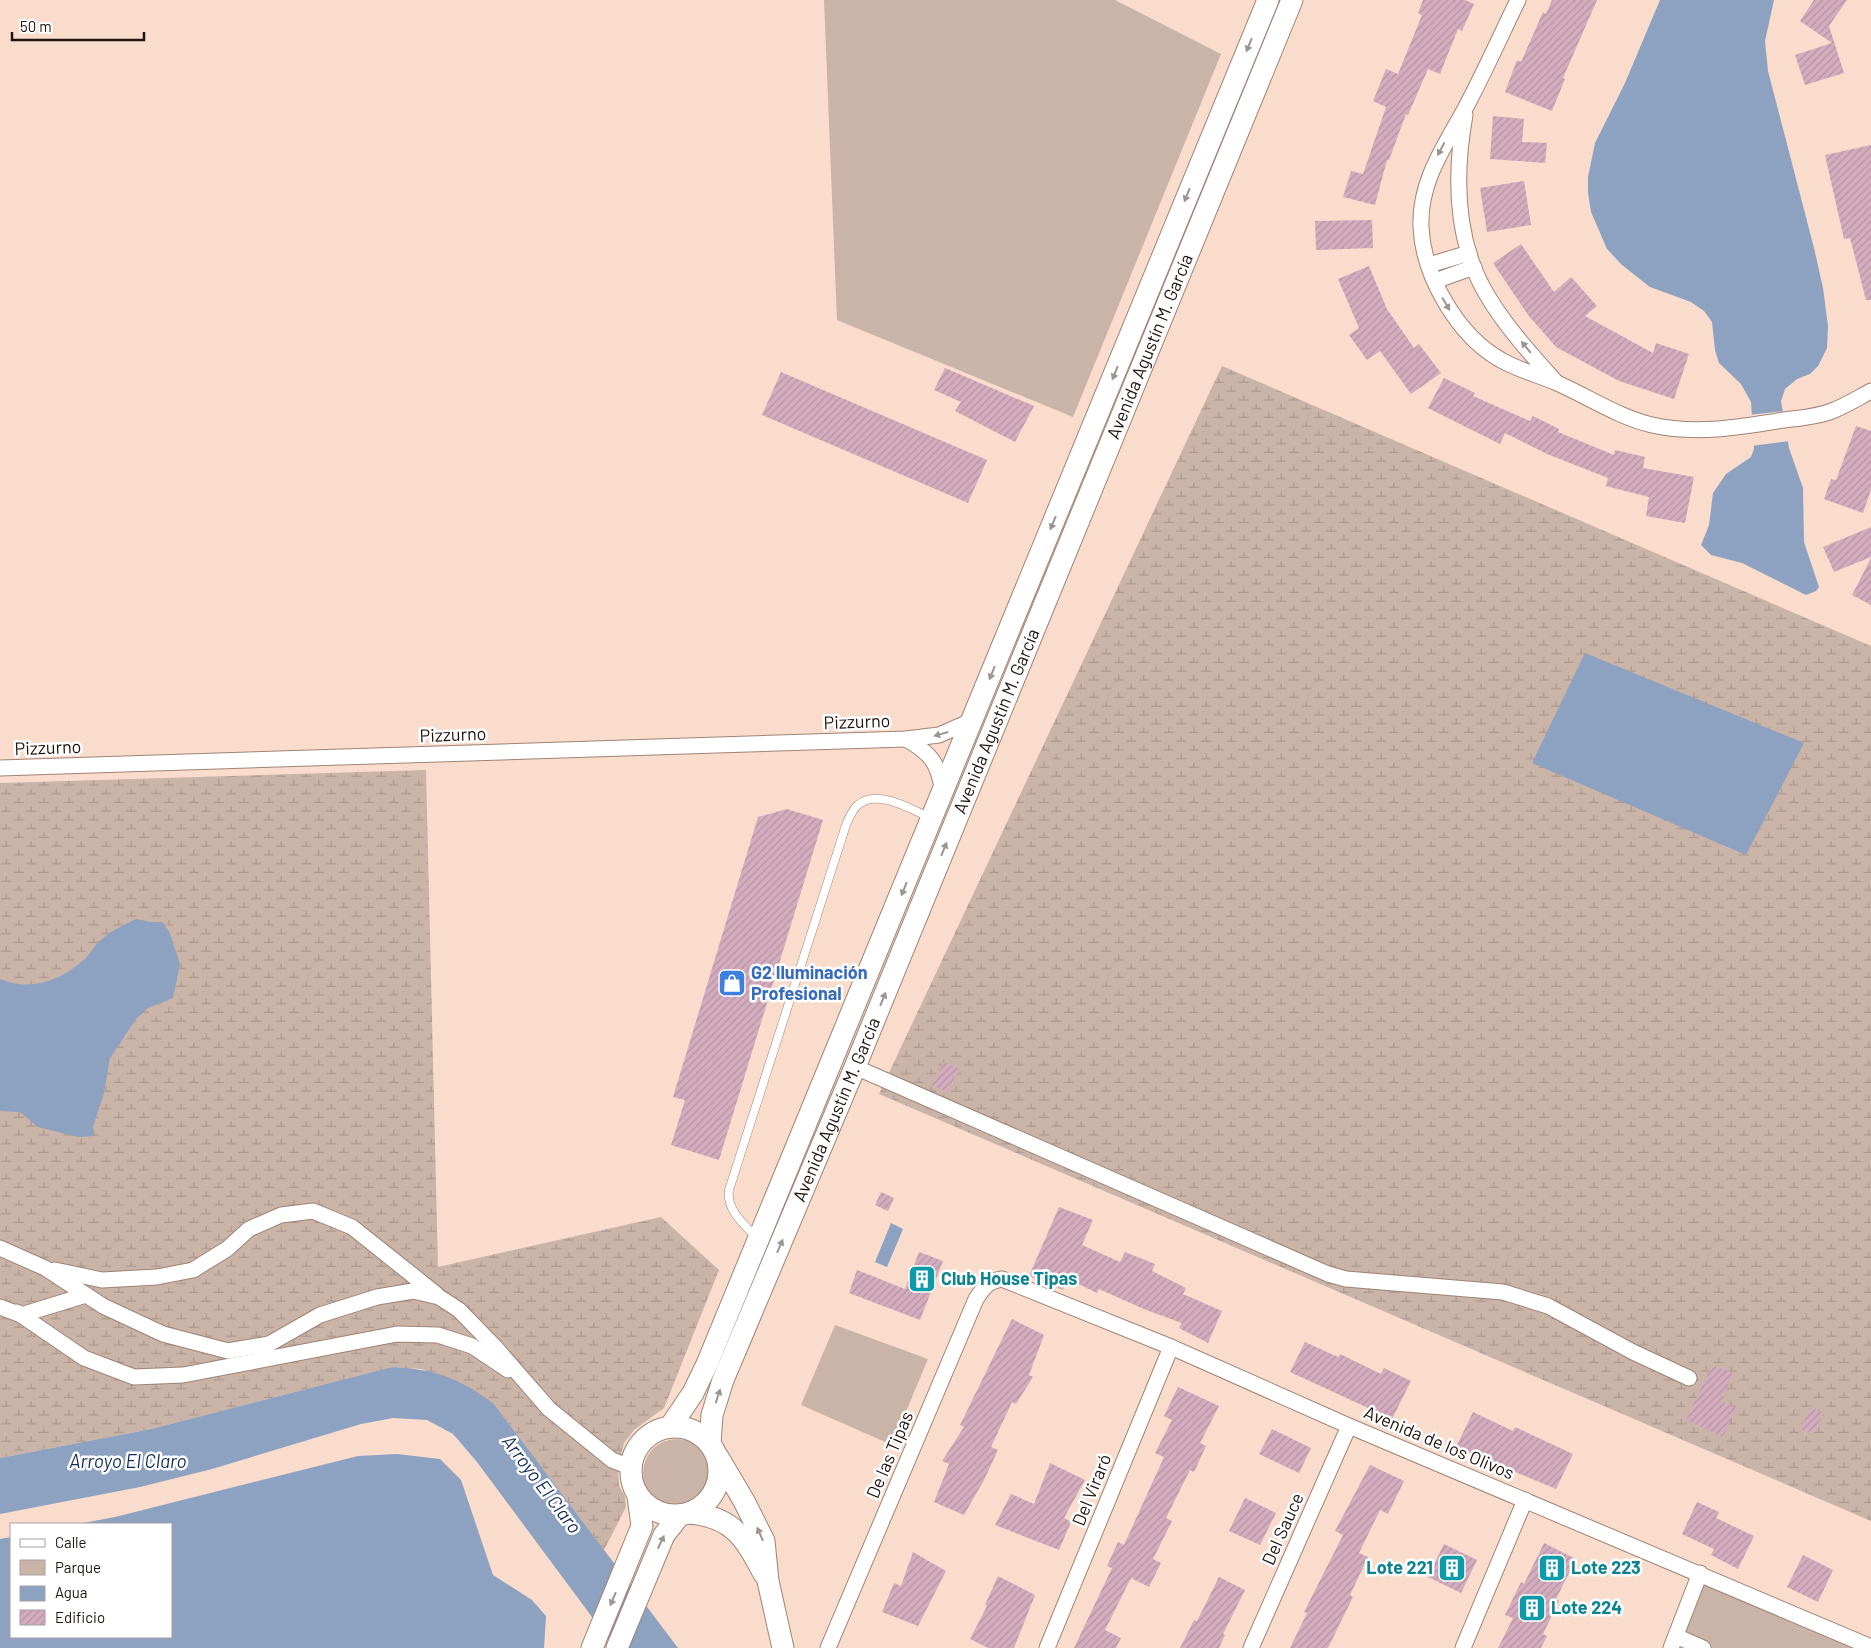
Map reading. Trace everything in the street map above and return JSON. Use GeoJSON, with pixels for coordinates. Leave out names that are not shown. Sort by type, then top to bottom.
{"type":"FeatureCollection","features":[{"type":"Feature","properties":{"kind":"main road","name":"Avenida Agustín M. García"},"geometry":{"type":"LineString","coordinates":[[670,1427],[683,1409],[700,1378],[759,1239],[944,793],[1268,0]]}},
{"type":"Feature","properties":{"kind":"main road","name":"Avenida Agustín M. García"},"geometry":{"type":"LineString","coordinates":[[714,1450],[712,1415],[723,1380],[855,1067],[1292,0]]}},
{"type":"Feature","properties":{"kind":"main road"},"geometry":{"type":"LineString","coordinates":[[594,1645],[642,1526],[638,1496],[632,1482],[630,1467],[634,1453],[643,1440],[655,1431],[670,1427],[685,1428],[699,1434],[714,1450],[764,1541],[768,1581],[783,1648]]}},
{"type":"Feature","properties":{"kind":"main road"},"geometry":{"type":"LineString","coordinates":[[617,1648],[664,1535],[684,1514],[702,1506],[712,1496],[718,1484],[719,1470],[714,1450]]}},
{"type":"Feature","properties":{"kind":"main road"},"geometry":{"type":"LineString","coordinates":[[638,1496],[649,1508],[663,1514],[710,1515],[734,1529],[746,1542],[768,1581]]}},
{"type":"Feature","properties":{"kind":"street"},"geometry":{"type":"LineString","coordinates":[[1518,0],[1466,107],[1435,162],[1425,190],[1421,228],[1429,265],[1450,310],[1481,346],[1502,360],[1558,384],[1608,409],[1652,425],[1679,429],[1738,428],[1830,412],[1871,391]]}},
{"type":"Feature","properties":{"kind":"street"},"geometry":{"type":"LineString","coordinates":[[1466,107],[1459,149],[1459,179],[1460,206],[1469,253],[1474,268],[1504,319],[1558,384]]}},
{"type":"Feature","properties":{"kind":"street"},"geometry":{"type":"LineString","coordinates":[[1429,265],[1469,253]]}},
{"type":"Feature","properties":{"kind":"street"},"geometry":{"type":"LineString","coordinates":[[1435,281],[1474,268]]}},
{"type":"Feature","properties":{"kind":"street","name":"Pizzurno"},"geometry":{"type":"LineString","coordinates":[[0,768],[906,740],[939,735],[973,720]]}},
{"type":"Feature","properties":{"kind":"street","name":"Pizzurno"},"geometry":{"type":"LineString","coordinates":[[906,740],[926,752],[934,760],[944,793]]}},
{"type":"Feature","properties":{"kind":"street"},"geometry":{"type":"LineString","coordinates":[[855,1067],[1328,1274],[1346,1279],[1503,1292],[1528,1298],[1548,1306],[1633,1352],[1689,1378]]}},
{"type":"Feature","properties":{"kind":"street"},"geometry":{"type":"LineString","coordinates":[[45,1268],[102,1280],[157,1277],[192,1270],[227,1249],[249,1228],[281,1215],[313,1211],[352,1227],[459,1310],[549,1409],[612,1460],[630,1467]]}},
{"type":"Feature","properties":{"kind":"street"},"geometry":{"type":"LineString","coordinates":[[0,1248],[45,1268],[103,1306],[162,1334],[228,1351],[269,1344],[320,1315],[377,1297],[412,1291],[439,1296]]}},
{"type":"Feature","properties":{"kind":"street","name":"Avenida de los Olivos"},"geometry":{"type":"LineString","coordinates":[[991,1281],[1002,1279],[1012,1282],[1171,1347],[1349,1426],[1871,1647]]}},
{"type":"Feature","properties":{"kind":"street","name":"De las Tipas"},"geometry":{"type":"LineString","coordinates":[[828,1648],[976,1298],[991,1281]]}},
{"type":"Feature","properties":{"kind":"street"},"geometry":{"type":"LineString","coordinates":[[0,1307],[21,1315],[86,1294]]}},
{"type":"Feature","properties":{"kind":"street"},"geometry":{"type":"LineString","coordinates":[[0,1300],[84,1358],[134,1377],[183,1375],[397,1334],[438,1335],[472,1346],[525,1381]]}},
{"type":"Feature","properties":{"kind":"street","name":"Del Viraró"},"geometry":{"type":"LineString","coordinates":[[1047,1648],[1171,1347]]}},
{"type":"Feature","properties":{"kind":"street","name":"Del Sauce"},"geometry":{"type":"LineString","coordinates":[[1251,1648],[1349,1426]]}},
{"type":"Feature","properties":{"kind":"street"},"geometry":{"type":"LineString","coordinates":[[1463,1648],[1525,1500]]}},
{"type":"Feature","properties":{"kind":"street"},"geometry":{"type":"LineString","coordinates":[[1700,1573],[1673,1642],[1703,1648]]}},
{"type":"Feature","properties":{"kind":"lane"},"geometry":{"type":"LineString","coordinates":[[759,1239],[731,1207],[728,1200],[729,1190],[846,825],[858,804],[867,799],[892,802],[933,819]]}},
{"type":"Feature","properties":{"kind":"green space"},"geometry":{"type":"Polygon","coordinates":[[[824,0],[1115,0],[1221,54],[1073,417],[837,320],[824,0]]]}},
{"type":"Feature","properties":{"kind":"green space"},"geometry":{"type":"Polygon","coordinates":[[[1222,366],[1871,646],[1871,1521],[879,1094],[1222,366]]]}},
{"type":"Feature","properties":{"kind":"green space"},"geometry":{"type":"Polygon","coordinates":[[[426,770],[438,1267],[661,1217],[719,1270],[664,1408],[634,1430],[624,1443],[618,1467],[619,1486],[625,1496],[626,1507],[604,1550],[494,1404],[422,1369],[392,1367],[151,1429],[0,1458],[0,783],[426,770]]]}},
{"type":"Feature","properties":{"kind":"green space"},"geometry":{"type":"Polygon","coordinates":[[[835,1325],[928,1359],[892,1445],[801,1405],[835,1325]]]}},
{"type":"Feature","properties":{"kind":"green space"},"geometry":{"type":"Polygon","coordinates":[[[677,1439],[690,1442],[701,1449],[708,1460],[711,1473],[708,1486],[701,1497],[690,1504],[677,1507],[664,1504],[653,1497],[646,1486],[643,1473],[646,1460],[653,1449],[664,1442],[677,1439]]]}},
{"type":"Feature","properties":{"kind":"green space"},"geometry":{"type":"Polygon","coordinates":[[[1700,1573],[1871,1648],[1703,1648],[1676,1636],[1700,1573]]]}},
{"type":"Feature","properties":{"kind":"water"},"geometry":{"type":"Polygon","coordinates":[[[1660,0],[1774,0],[1765,41],[1768,71],[1814,248],[1823,288],[1828,326],[1827,348],[1818,366],[1810,374],[1797,379],[1785,389],[1781,401],[1789,448],[1803,488],[1804,542],[1819,587],[1816,591],[1806,595],[1742,563],[1711,555],[1701,545],[1709,525],[1713,493],[1726,474],[1751,457],[1754,449],[1751,402],[1741,384],[1719,363],[1715,350],[1712,322],[1704,311],[1691,302],[1650,287],[1622,265],[1607,249],[1591,212],[1588,177],[1595,143],[1625,83],[1660,0]]]}},
{"type":"Feature","properties":{"kind":"water"},"geometry":{"type":"Polygon","coordinates":[[[1585,653],[1804,743],[1746,855],[1532,763],[1585,653]]]}},
{"type":"Feature","properties":{"kind":"water"},"geometry":{"type":"Polygon","coordinates":[[[136,919],[162,922],[169,931],[180,964],[173,998],[148,1008],[136,1019],[110,1058],[104,1093],[93,1127],[94,1136],[78,1137],[38,1127],[20,1112],[0,1111],[0,979],[12,983],[34,984],[55,978],[66,973],[85,959],[97,943],[106,936],[136,919]]]}},
{"type":"Feature","properties":{"kind":"water"},"geometry":{"type":"Polygon","coordinates":[[[891,1223],[903,1229],[887,1267],[875,1262],[891,1223]]]}},
{"type":"Feature","properties":{"kind":"water","name":"Arroyo El Claro"},"geometry":{"type":"Polygon","coordinates":[[[392,1367],[421,1370],[458,1381],[494,1404],[678,1648],[615,1648],[477,1462],[453,1434],[427,1420],[393,1418],[361,1424],[212,1469],[140,1487],[0,1514],[0,1458],[151,1429],[392,1367]]]}},
{"type":"Feature","properties":{"kind":"water"},"geometry":{"type":"Polygon","coordinates":[[[397,1454],[440,1459],[461,1480],[493,1575],[532,1600],[546,1616],[544,1648],[0,1648],[0,1539],[10,1537],[10,1638],[172,1638],[172,1523],[83,1523],[115,1517],[358,1456],[397,1454]]]}},
{"type":"Feature","properties":{"kind":"pier"},"geometry":{"type":"Polygon","coordinates":[[[1785,411],[1790,441],[1751,446],[1749,415],[1785,411]]]}},
{"type":"Feature","properties":{"kind":"building"},"geometry":{"type":"Polygon","coordinates":[[[1423,0],[1465,0],[1474,4],[1462,31],[1458,29],[1440,74],[1428,69],[1408,115],[1406,114],[1389,160],[1387,160],[1375,205],[1343,197],[1351,171],[1363,174],[1386,107],[1373,101],[1386,69],[1398,74],[1422,15],[1418,13],[1423,0]]]}},
{"type":"Feature","properties":{"kind":"building"},"geometry":{"type":"Polygon","coordinates":[[[1552,0],[1597,0],[1563,78],[1565,79],[1552,111],[1505,92],[1517,60],[1521,62],[1543,12],[1546,14],[1552,0]]]}},
{"type":"Feature","properties":{"kind":"building"},"geometry":{"type":"Polygon","coordinates":[[[1814,0],[1847,0],[1829,26],[1844,73],[1805,85],[1795,55],[1832,43],[1800,21],[1814,0]]]}},
{"type":"Feature","properties":{"kind":"building"},"geometry":{"type":"Polygon","coordinates":[[[1493,116],[1524,119],[1522,142],[1547,143],[1545,163],[1490,159],[1493,116]]]}},
{"type":"Feature","properties":{"kind":"building"},"geometry":{"type":"Polygon","coordinates":[[[1871,145],[1871,300],[1866,300],[1850,238],[1844,239],[1825,155],[1871,145]]]}},
{"type":"Feature","properties":{"kind":"building"},"geometry":{"type":"Polygon","coordinates":[[[1524,181],[1531,225],[1487,232],[1480,188],[1524,181]]]}},
{"type":"Feature","properties":{"kind":"building"},"geometry":{"type":"Polygon","coordinates":[[[1372,220],[1373,248],[1316,250],[1315,221],[1372,220]]]}},
{"type":"Feature","properties":{"kind":"building"},"geometry":{"type":"Polygon","coordinates":[[[1521,244],[1554,292],[1571,277],[1597,306],[1585,316],[1653,353],[1656,343],[1689,354],[1674,399],[1619,381],[1556,347],[1528,315],[1493,263],[1521,244]]]}},
{"type":"Feature","properties":{"kind":"building"},"geometry":{"type":"Polygon","coordinates":[[[1369,266],[1387,309],[1414,348],[1419,344],[1441,373],[1411,394],[1380,351],[1367,360],[1349,335],[1359,328],[1338,279],[1369,266]]]}},
{"type":"Feature","properties":{"kind":"building"},"geometry":{"type":"Polygon","coordinates":[[[945,368],[1034,406],[1015,442],[955,411],[961,402],[934,390],[945,368]]]}},
{"type":"Feature","properties":{"kind":"building"},"geometry":{"type":"Polygon","coordinates":[[[781,372],[987,460],[968,503],[762,415],[781,372]]]}},
{"type":"Feature","properties":{"kind":"building"},"geometry":{"type":"Polygon","coordinates":[[[1444,378],[1475,393],[1473,396],[1530,421],[1533,416],[1559,429],[1558,432],[1614,455],[1615,450],[1645,457],[1643,468],[1694,477],[1685,523],[1646,516],[1649,497],[1606,486],[1608,478],[1547,454],[1505,433],[1500,444],[1428,408],[1444,378]]]}},
{"type":"Feature","properties":{"kind":"building"},"geometry":{"type":"Polygon","coordinates":[[[1856,426],[1871,431],[1871,490],[1863,513],[1824,499],[1831,479],[1836,480],[1856,426]]]}},
{"type":"Feature","properties":{"kind":"building"},"geometry":{"type":"Polygon","coordinates":[[[1871,527],[1871,557],[1834,572],[1823,547],[1871,527]]]}},
{"type":"Feature","properties":{"kind":"building"},"geometry":{"type":"Polygon","coordinates":[[[1871,558],[1871,605],[1852,595],[1871,558]]]}},
{"type":"Feature","properties":{"kind":"building","name":"G2 Iluminación Profesional"},"geometry":{"type":"Polygon","coordinates":[[[787,809],[823,820],[719,1160],[671,1145],[685,1100],[673,1097],[758,817],[787,809]]]}},
{"type":"Feature","properties":{"kind":"building"},"geometry":{"type":"Polygon","coordinates":[[[944,1062],[959,1069],[947,1092],[932,1085],[944,1062]]]}},
{"type":"Feature","properties":{"kind":"building"},"geometry":{"type":"Polygon","coordinates":[[[881,1192],[894,1198],[888,1211],[875,1205],[881,1192]]]}},
{"type":"Feature","properties":{"kind":"building"},"geometry":{"type":"Polygon","coordinates":[[[1059,1207],[1093,1220],[1082,1245],[1120,1262],[1125,1252],[1155,1264],[1152,1271],[1186,1288],[1183,1294],[1222,1311],[1208,1343],[1179,1328],[1182,1323],[1146,1310],[1099,1289],[1097,1293],[1068,1279],[1063,1290],[1029,1276],[1059,1207]]]}},
{"type":"Feature","properties":{"kind":"building","name":"Club House Tipas"},"geometry":{"type":"Polygon","coordinates":[[[919,1252],[943,1261],[920,1320],[849,1293],[857,1270],[905,1289],[919,1252]]]}},
{"type":"Feature","properties":{"kind":"building"},"geometry":{"type":"Polygon","coordinates":[[[1012,1319],[1044,1335],[1029,1375],[1033,1377],[1016,1404],[1012,1402],[991,1447],[998,1450],[964,1515],[934,1502],[949,1464],[942,1461],[964,1427],[960,1425],[1012,1319]]]}},
{"type":"Feature","properties":{"kind":"building"},"geometry":{"type":"Polygon","coordinates":[[[1305,1342],[1338,1357],[1340,1354],[1381,1374],[1384,1368],[1411,1381],[1392,1419],[1290,1372],[1305,1342]]]}},
{"type":"Feature","properties":{"kind":"building"},"geometry":{"type":"Polygon","coordinates":[[[1712,1365],[1733,1373],[1721,1401],[1736,1408],[1723,1437],[1686,1420],[1712,1365]]]}},
{"type":"Feature","properties":{"kind":"building"},"geometry":{"type":"Polygon","coordinates":[[[1178,1387],[1219,1406],[1200,1443],[1206,1446],[1194,1472],[1190,1470],[1166,1518],[1172,1521],[1153,1559],[1161,1563],[1149,1587],[1131,1578],[1105,1630],[1121,1638],[1116,1648],[1074,1648],[1112,1568],[1107,1566],[1118,1542],[1124,1545],[1164,1457],[1155,1453],[1172,1420],[1164,1416],[1178,1387]]]}},
{"type":"Feature","properties":{"kind":"building"},"geometry":{"type":"Polygon","coordinates":[[[1810,1408],[1823,1413],[1814,1434],[1801,1429],[1810,1408]]]}},
{"type":"Feature","properties":{"kind":"building"},"geometry":{"type":"Polygon","coordinates":[[[1473,1412],[1513,1431],[1515,1427],[1573,1454],[1556,1489],[1456,1447],[1473,1412]]]}},
{"type":"Feature","properties":{"kind":"building"},"geometry":{"type":"Polygon","coordinates":[[[1272,1429],[1311,1448],[1299,1473],[1259,1454],[1272,1429]]]}},
{"type":"Feature","properties":{"kind":"building"},"geometry":{"type":"Polygon","coordinates":[[[1050,1463],[1085,1480],[1064,1518],[1071,1522],[1059,1550],[995,1525],[1011,1494],[1034,1504],[1050,1463]]]}},
{"type":"Feature","properties":{"kind":"building"},"geometry":{"type":"Polygon","coordinates":[[[1370,1465],[1404,1481],[1388,1514],[1380,1510],[1359,1553],[1368,1557],[1350,1595],[1353,1597],[1328,1648],[1290,1648],[1307,1613],[1304,1612],[1343,1535],[1335,1531],[1370,1465]]]}},
{"type":"Feature","properties":{"kind":"building"},"geometry":{"type":"Polygon","coordinates":[[[1245,1498],[1276,1513],[1260,1545],[1229,1531],[1245,1498]]]}},
{"type":"Feature","properties":{"kind":"building"},"geometry":{"type":"Polygon","coordinates":[[[1697,1502],[1719,1512],[1716,1518],[1754,1536],[1738,1569],[1711,1555],[1714,1549],[1682,1534],[1697,1502]]]}},
{"type":"Feature","properties":{"kind":"building"},"geometry":{"type":"Polygon","coordinates":[[[1544,1543],[1576,1559],[1556,1599],[1559,1601],[1543,1634],[1547,1636],[1541,1648],[1498,1648],[1513,1618],[1505,1615],[1521,1582],[1524,1584],[1544,1543]]]}},
{"type":"Feature","properties":{"kind":"building","name":"Lote 221"},"geometry":{"type":"Polygon","coordinates":[[[1444,1544],[1477,1560],[1461,1593],[1428,1577],[1444,1544]]]}},
{"type":"Feature","properties":{"kind":"building"},"geometry":{"type":"Polygon","coordinates":[[[913,1552],[946,1571],[918,1626],[882,1612],[894,1583],[901,1586],[913,1552]]]}},
{"type":"Feature","properties":{"kind":"building"},"geometry":{"type":"Polygon","coordinates":[[[1803,1555],[1833,1570],[1818,1602],[1787,1587],[1803,1555]]]}},
{"type":"Feature","properties":{"kind":"building"},"geometry":{"type":"Polygon","coordinates":[[[998,1576],[1035,1595],[1014,1648],[988,1648],[970,1639],[987,1606],[985,1605],[998,1576]]]}},
{"type":"Feature","properties":{"kind":"building"},"geometry":{"type":"Polygon","coordinates":[[[1219,1577],[1245,1590],[1223,1634],[1225,1635],[1219,1648],[1180,1648],[1194,1620],[1197,1621],[1219,1577]]]}},
{"type":"Feature","properties":{"kind":"place","name":"G2 Iluminación Profesional"},"geometry":{"type":"Point","coordinates":[732,983]}},
{"type":"Feature","properties":{"kind":"place","name":"Club House Tipas"},"geometry":{"type":"Point","coordinates":[922,1279]}},
{"type":"Feature","properties":{"kind":"place","name":"Lote 221"},"geometry":{"type":"Point","coordinates":[1452,1568]}},
{"type":"Feature","properties":{"kind":"place","name":"Lote 223"},"geometry":{"type":"Point","coordinates":[1552,1568]}},
{"type":"Feature","properties":{"kind":"place","name":"Lote 224"},"geometry":{"type":"Point","coordinates":[1532,1608]}}]}
